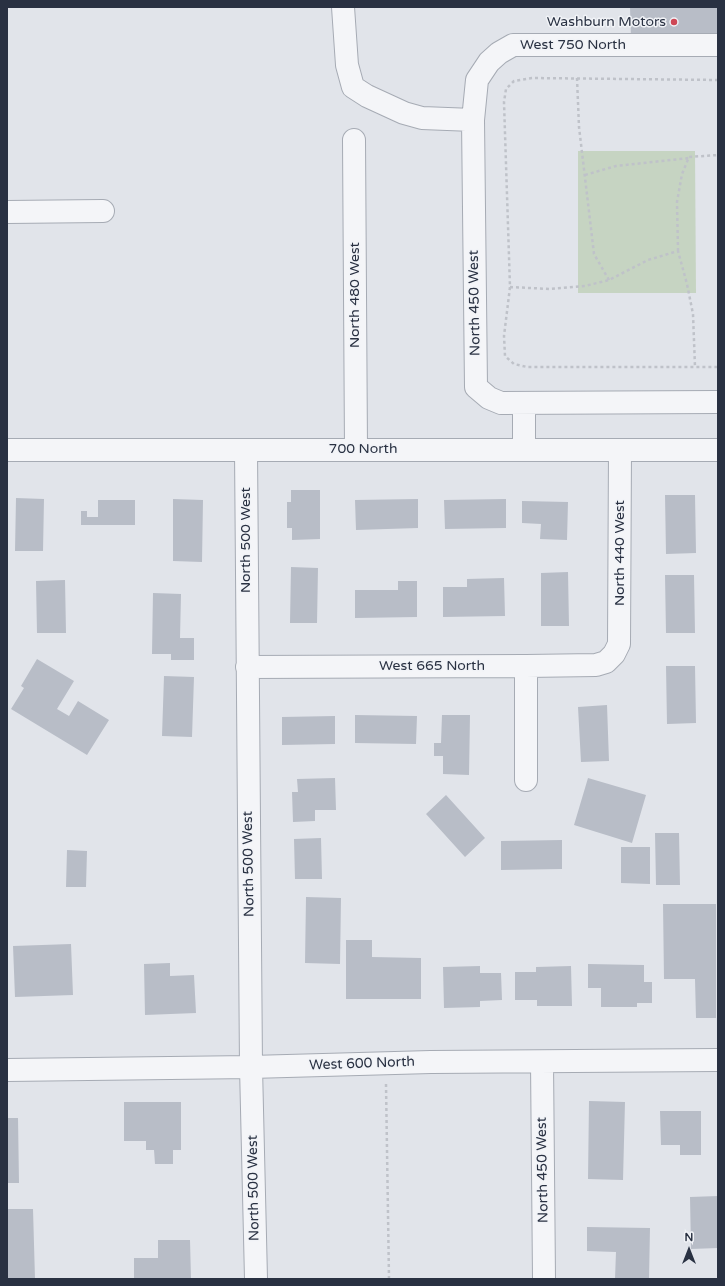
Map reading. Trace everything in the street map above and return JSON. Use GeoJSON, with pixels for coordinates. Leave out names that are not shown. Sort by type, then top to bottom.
{"type":"FeatureCollection","features":[{"type":"Feature","properties":{"kind":"street"},"geometry":{"type":"LineString","coordinates":[[343,7],[347,65],[352,87],[367,96],[404,113],[422,118],[472,120]]}},
{"type":"Feature","properties":{"kind":"street","name":"West 750 North"},"geometry":{"type":"LineString","coordinates":[[472,120],[477,80],[489,62],[499,53],[513,45],[718,44]]}},
{"type":"Feature","properties":{"kind":"street","name":"North 450 West"},"geometry":{"type":"LineString","coordinates":[[472,120],[476,387],[489,398],[501,403],[524,403]]}},
{"type":"Feature","properties":{"kind":"street","name":"North 480 West"},"geometry":{"type":"LineString","coordinates":[[354,140],[356,449]]}},
{"type":"Feature","properties":{"kind":"street"},"geometry":{"type":"LineString","coordinates":[[7,212],[103,211]]}},
{"type":"Feature","properties":{"kind":"street"},"geometry":{"type":"LineString","coordinates":[[524,449],[524,403],[718,402]]}},
{"type":"Feature","properties":{"kind":"street","name":"700 North"},"geometry":{"type":"LineString","coordinates":[[7,450],[718,450]]}},
{"type":"Feature","properties":{"kind":"street","name":"North 500 West"},"geometry":{"type":"LineString","coordinates":[[246,450],[251,1067],[256,1279]]}},
{"type":"Feature","properties":{"kind":"street","name":"North 440 West"},"geometry":{"type":"LineString","coordinates":[[614,654],[619,644],[620,450]]}},
{"type":"Feature","properties":{"kind":"street","name":"West 665 North"},"geometry":{"type":"LineString","coordinates":[[247,667],[526,666],[596,664],[606,662],[614,654]]}},
{"type":"Feature","properties":{"kind":"street"},"geometry":{"type":"LineString","coordinates":[[526,666],[526,780]]}},
{"type":"Feature","properties":{"kind":"street","name":"West 600 North"},"geometry":{"type":"LineString","coordinates":[[7,1070],[251,1067],[431,1062],[718,1060]]}},
{"type":"Feature","properties":{"kind":"street","name":"North 450 West"},"geometry":{"type":"LineString","coordinates":[[542,1062],[544,1279]]}},
{"type":"Feature","properties":{"kind":"path"},"geometry":{"type":"LineString","coordinates":[[718,80],[532,78],[514,81],[506,88],[504,102],[510,287],[504,336],[505,356],[514,364],[527,367],[718,367]]}},
{"type":"Feature","properties":{"kind":"path"},"geometry":{"type":"LineString","coordinates":[[577,78],[579,126],[594,254],[608,280]]}},
{"type":"Feature","properties":{"kind":"path"},"geometry":{"type":"LineString","coordinates":[[585,175],[616,166],[718,155]]}},
{"type":"Feature","properties":{"kind":"path"},"geometry":{"type":"LineString","coordinates":[[689,158],[682,174],[676,202],[678,251],[693,314],[695,367]]}},
{"type":"Feature","properties":{"kind":"path"},"geometry":{"type":"LineString","coordinates":[[510,287],[550,289],[585,286],[608,280],[648,260],[678,251]]}},
{"type":"Feature","properties":{"kind":"path"},"geometry":{"type":"LineString","coordinates":[[386,1084],[390,1279]]}},
{"type":"Feature","properties":{"kind":"green space"},"geometry":{"type":"Polygon","coordinates":[[[578,151],[695,151],[696,293],[578,293],[578,151]]]}},
{"type":"Feature","properties":{"kind":"building","name":"Washburn Motors"},"geometry":{"type":"Polygon","coordinates":[[[630,7],[718,7],[718,39],[631,38],[630,7]]]}},
{"type":"Feature","properties":{"kind":"building"},"geometry":{"type":"Polygon","coordinates":[[[291,490],[320,490],[320,539],[292,540],[292,528],[287,528],[287,502],[291,502],[291,490]]]}},
{"type":"Feature","properties":{"kind":"building"},"geometry":{"type":"Polygon","coordinates":[[[665,495],[695,495],[696,553],[666,554],[665,495]]]}},
{"type":"Feature","properties":{"kind":"building"},"geometry":{"type":"Polygon","coordinates":[[[16,498],[44,499],[43,551],[15,551],[16,498]]]}},
{"type":"Feature","properties":{"kind":"building"},"geometry":{"type":"Polygon","coordinates":[[[173,499],[203,500],[202,562],[173,561],[173,499]]]}},
{"type":"Feature","properties":{"kind":"building"},"geometry":{"type":"Polygon","coordinates":[[[418,499],[418,528],[356,530],[355,500],[418,499]]]}},
{"type":"Feature","properties":{"kind":"building"},"geometry":{"type":"Polygon","coordinates":[[[506,499],[506,528],[445,529],[444,500],[506,499]]]}},
{"type":"Feature","properties":{"kind":"building"},"geometry":{"type":"Polygon","coordinates":[[[98,500],[135,500],[135,525],[81,525],[81,511],[87,511],[87,517],[98,517],[98,500]]]}},
{"type":"Feature","properties":{"kind":"building"},"geometry":{"type":"Polygon","coordinates":[[[522,501],[568,502],[567,540],[540,539],[541,524],[522,523],[522,501]]]}},
{"type":"Feature","properties":{"kind":"building"},"geometry":{"type":"Polygon","coordinates":[[[291,567],[318,568],[317,623],[290,623],[291,567]]]}},
{"type":"Feature","properties":{"kind":"building"},"geometry":{"type":"Polygon","coordinates":[[[568,572],[569,626],[541,626],[541,573],[568,572]]]}},
{"type":"Feature","properties":{"kind":"building"},"geometry":{"type":"Polygon","coordinates":[[[665,575],[694,575],[695,633],[666,633],[665,575]]]}},
{"type":"Feature","properties":{"kind":"building"},"geometry":{"type":"Polygon","coordinates":[[[504,578],[505,616],[443,617],[443,587],[467,587],[467,579],[504,578]]]}},
{"type":"Feature","properties":{"kind":"building"},"geometry":{"type":"Polygon","coordinates":[[[65,580],[66,633],[37,633],[36,581],[65,580]]]}},
{"type":"Feature","properties":{"kind":"building"},"geometry":{"type":"Polygon","coordinates":[[[398,581],[417,581],[417,617],[355,618],[355,590],[398,590],[398,581]]]}},
{"type":"Feature","properties":{"kind":"building"},"geometry":{"type":"Polygon","coordinates":[[[153,593],[181,594],[180,638],[194,638],[194,660],[171,660],[171,654],[152,654],[153,593]]]}},
{"type":"Feature","properties":{"kind":"building"},"geometry":{"type":"Polygon","coordinates":[[[37,659],[74,681],[57,709],[69,716],[78,701],[109,720],[87,755],[11,709],[24,688],[21,686],[37,659]]]}},
{"type":"Feature","properties":{"kind":"building"},"geometry":{"type":"Polygon","coordinates":[[[666,666],[695,666],[696,723],[667,724],[666,666]]]}},
{"type":"Feature","properties":{"kind":"building"},"geometry":{"type":"Polygon","coordinates":[[[164,676],[194,677],[192,737],[162,736],[164,676]]]}},
{"type":"Feature","properties":{"kind":"building"},"geometry":{"type":"Polygon","coordinates":[[[607,705],[609,761],[581,762],[578,707],[607,705]]]}},
{"type":"Feature","properties":{"kind":"building"},"geometry":{"type":"Polygon","coordinates":[[[355,715],[417,716],[416,744],[355,743],[355,715]]]}},
{"type":"Feature","properties":{"kind":"building"},"geometry":{"type":"Polygon","coordinates":[[[442,715],[470,715],[469,775],[443,774],[443,756],[434,756],[434,743],[441,743],[442,715]]]}},
{"type":"Feature","properties":{"kind":"building"},"geometry":{"type":"Polygon","coordinates":[[[335,716],[335,744],[282,745],[282,717],[335,716]]]}},
{"type":"Feature","properties":{"kind":"building"},"geometry":{"type":"Polygon","coordinates":[[[335,778],[336,810],[315,810],[315,821],[293,822],[292,792],[298,792],[297,779],[335,778]]]}},
{"type":"Feature","properties":{"kind":"building"},"geometry":{"type":"Polygon","coordinates":[[[588,778],[646,795],[632,843],[574,825],[588,778]]]}},
{"type":"Feature","properties":{"kind":"building"},"geometry":{"type":"Polygon","coordinates":[[[446,795],[485,838],[465,857],[426,814],[446,795]]]}},
{"type":"Feature","properties":{"kind":"building"},"geometry":{"type":"Polygon","coordinates":[[[655,833],[679,833],[680,885],[656,885],[655,833]]]}},
{"type":"Feature","properties":{"kind":"building"},"geometry":{"type":"Polygon","coordinates":[[[321,838],[322,879],[295,879],[294,839],[321,838]]]}},
{"type":"Feature","properties":{"kind":"building"},"geometry":{"type":"Polygon","coordinates":[[[562,840],[562,869],[501,870],[501,841],[562,840]]]}},
{"type":"Feature","properties":{"kind":"building"},"geometry":{"type":"Polygon","coordinates":[[[621,847],[650,847],[650,884],[621,883],[621,847]]]}},
{"type":"Feature","properties":{"kind":"building"},"geometry":{"type":"Polygon","coordinates":[[[67,850],[87,851],[86,887],[66,887],[67,850]]]}},
{"type":"Feature","properties":{"kind":"building"},"geometry":{"type":"Polygon","coordinates":[[[306,897],[341,898],[340,964],[305,963],[306,897]]]}},
{"type":"Feature","properties":{"kind":"building"},"geometry":{"type":"Polygon","coordinates":[[[663,904],[716,904],[716,1018],[696,1018],[695,979],[664,979],[663,904]]]}},
{"type":"Feature","properties":{"kind":"building"},"geometry":{"type":"Polygon","coordinates":[[[346,940],[372,940],[372,957],[421,958],[421,999],[346,999],[346,940]]]}},
{"type":"Feature","properties":{"kind":"building"},"geometry":{"type":"Polygon","coordinates":[[[71,944],[73,995],[15,997],[13,946],[71,944]]]}},
{"type":"Feature","properties":{"kind":"building"},"geometry":{"type":"Polygon","coordinates":[[[170,963],[170,976],[194,975],[196,1013],[145,1015],[144,964],[170,963]]]}},
{"type":"Feature","properties":{"kind":"building"},"geometry":{"type":"Polygon","coordinates":[[[588,964],[644,965],[644,982],[652,982],[652,1003],[637,1003],[637,1007],[601,1007],[601,988],[588,988],[588,964]]]}},
{"type":"Feature","properties":{"kind":"building"},"geometry":{"type":"Polygon","coordinates":[[[480,966],[480,973],[501,973],[502,1000],[480,1001],[480,1007],[444,1008],[443,967],[480,966]]]}},
{"type":"Feature","properties":{"kind":"building"},"geometry":{"type":"Polygon","coordinates":[[[571,966],[572,1006],[537,1006],[537,1000],[515,1000],[515,972],[536,972],[536,967],[571,966]]]}},
{"type":"Feature","properties":{"kind":"building"},"geometry":{"type":"Polygon","coordinates":[[[589,1101],[625,1102],[623,1180],[588,1179],[589,1101]]]}},
{"type":"Feature","properties":{"kind":"building"},"geometry":{"type":"Polygon","coordinates":[[[124,1102],[181,1102],[181,1150],[173,1150],[173,1164],[155,1164],[154,1150],[146,1150],[146,1141],[124,1141],[124,1102]]]}},
{"type":"Feature","properties":{"kind":"building"},"geometry":{"type":"Polygon","coordinates":[[[660,1111],[701,1111],[701,1155],[680,1155],[680,1145],[661,1145],[660,1111]]]}},
{"type":"Feature","properties":{"kind":"building"},"geometry":{"type":"Polygon","coordinates":[[[7,1118],[18,1118],[19,1183],[7,1183],[7,1118]]]}},
{"type":"Feature","properties":{"kind":"building"},"geometry":{"type":"Polygon","coordinates":[[[718,1196],[718,1248],[691,1249],[690,1197],[718,1196]]]}},
{"type":"Feature","properties":{"kind":"building"},"geometry":{"type":"Polygon","coordinates":[[[7,1209],[33,1209],[35,1279],[7,1279],[7,1209]]]}},
{"type":"Feature","properties":{"kind":"building"},"geometry":{"type":"Polygon","coordinates":[[[587,1227],[650,1228],[649,1279],[615,1279],[616,1252],[587,1251],[587,1227]]]}},
{"type":"Feature","properties":{"kind":"building"},"geometry":{"type":"Polygon","coordinates":[[[158,1240],[190,1240],[191,1279],[134,1279],[134,1258],[158,1258],[158,1240]]]}},
{"type":"Feature","properties":{"kind":"place","name":"Washburn Motors"},"geometry":{"type":"Point","coordinates":[674,22]}}]}
